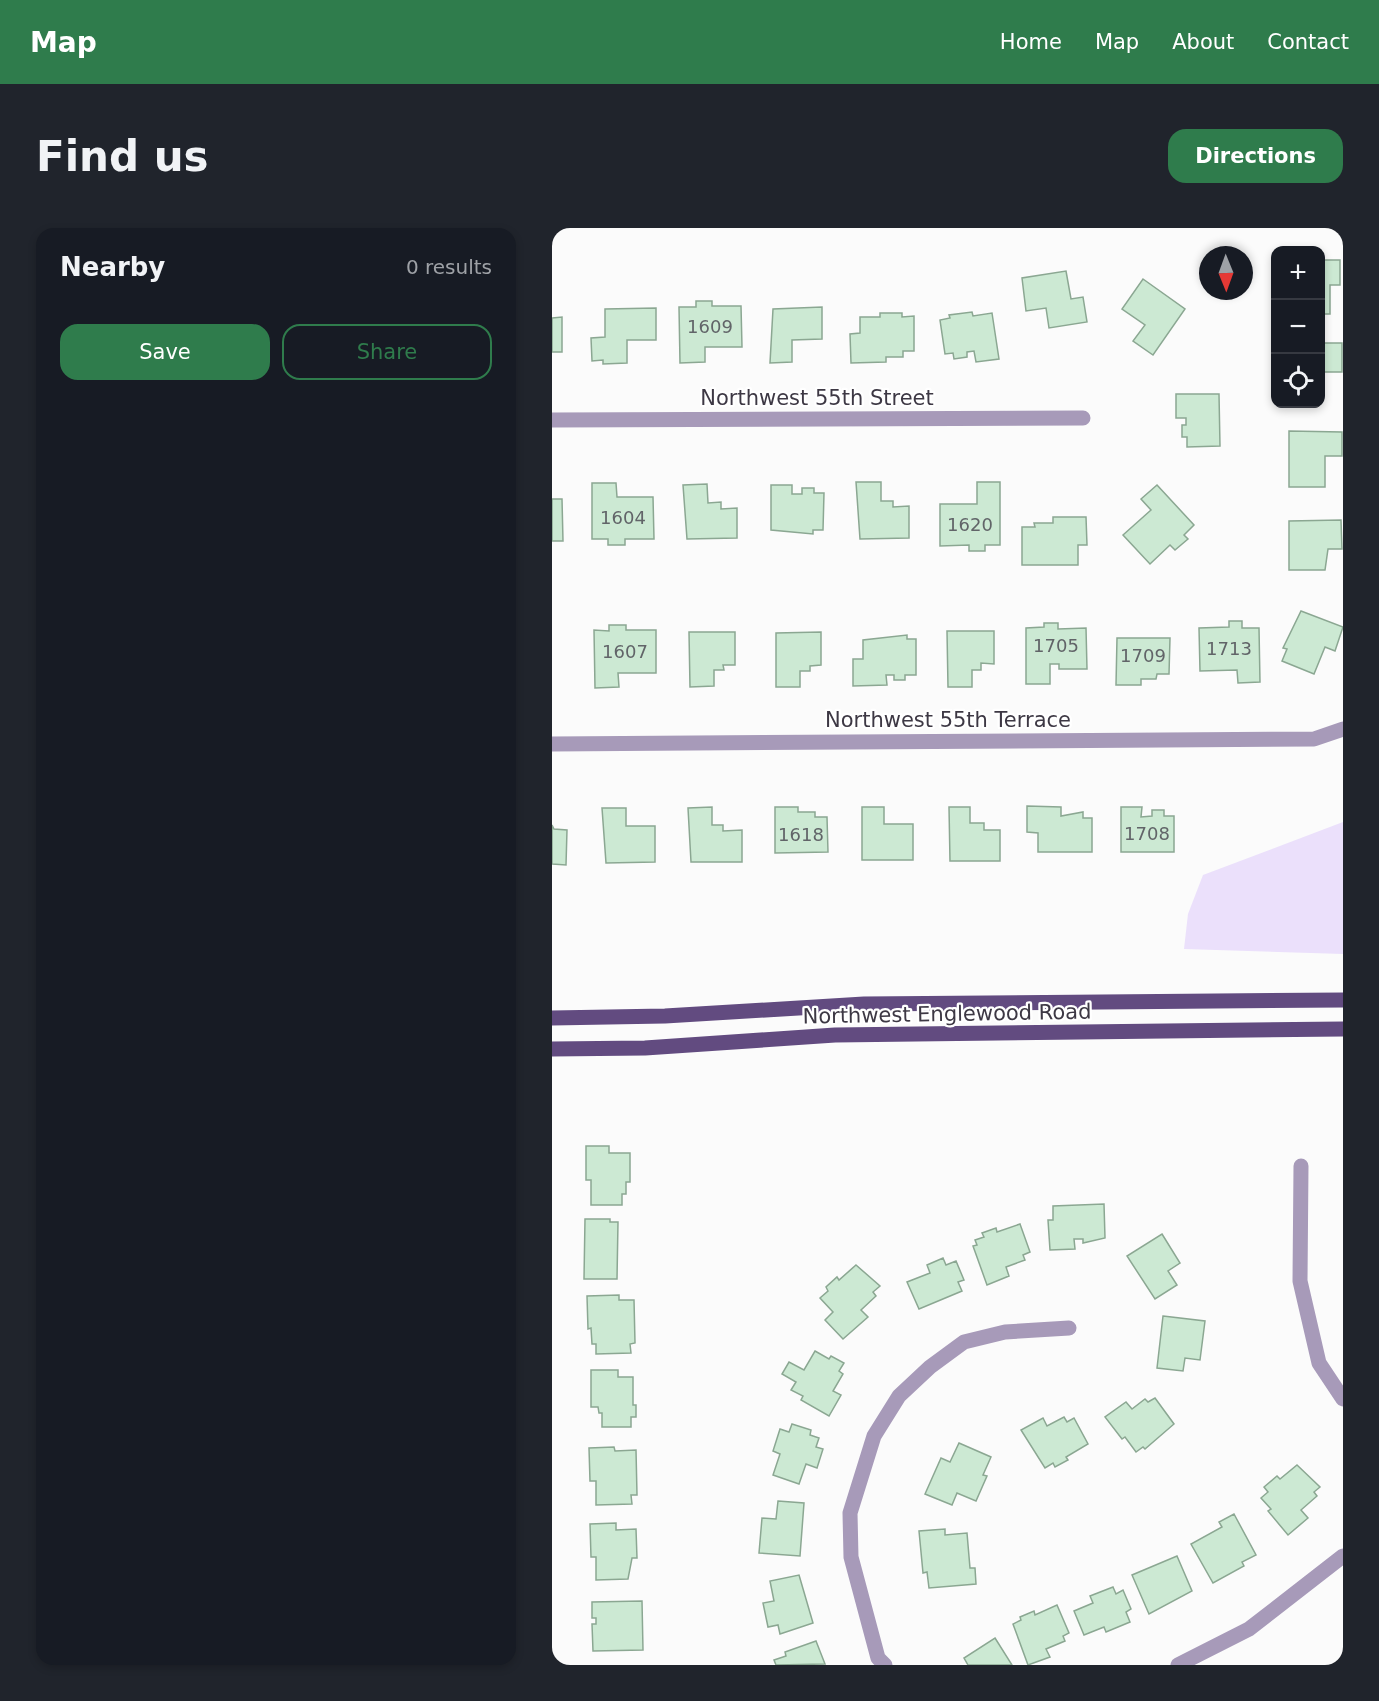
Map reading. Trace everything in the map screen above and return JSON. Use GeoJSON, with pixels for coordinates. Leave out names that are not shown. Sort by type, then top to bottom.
{"type":"FeatureCollection","features":[{"type":"Feature","properties":{"kind":"main road","name":"Northwest Englewood Road"},"geometry":{"type":"LineString","coordinates":[[552,1018],[665,1016],[864,1004],[1343,1000]]}},
{"type":"Feature","properties":{"kind":"main road","name":"Northwest Englewood Road"},"geometry":{"type":"LineString","coordinates":[[552,1049],[645,1048],[834,1035],[1343,1029]]}},
{"type":"Feature","properties":{"kind":"street","name":"Northwest 55th Street"},"geometry":{"type":"LineString","coordinates":[[552,420],[1083,418]]}},
{"type":"Feature","properties":{"kind":"street","name":"Northwest 55th Terrace"},"geometry":{"type":"LineString","coordinates":[[552,744],[1314,739],[1343,729]]}},
{"type":"Feature","properties":{"kind":"street"},"geometry":{"type":"LineString","coordinates":[[1301,1166],[1300,1281],[1319,1363],[1343,1399]]}},
{"type":"Feature","properties":{"kind":"street"},"geometry":{"type":"LineString","coordinates":[[885,1665],[878,1658],[851,1557],[850,1513],[874,1436],[899,1396],[930,1367],[964,1342],[1005,1332],[1069,1328]]}},
{"type":"Feature","properties":{"kind":"street"},"geometry":{"type":"LineString","coordinates":[[1178,1665],[1249,1629],[1343,1556]]}},
{"type":"Feature","properties":{"kind":"shaded area"},"geometry":{"type":"Polygon","coordinates":[[[1343,822],[1343,954],[1184,949],[1188,914],[1203,875],[1343,822]]]}},
{"type":"Feature","properties":{"kind":"building"},"geometry":{"type":"Polygon","coordinates":[[[1325,260],[1340,260],[1340,285],[1330,285],[1330,314],[1325,314],[1325,260]]]}},
{"type":"Feature","properties":{"kind":"building"},"geometry":{"type":"Polygon","coordinates":[[[1066,271],[1071,299],[1083,297],[1087,322],[1049,328],[1046,308],[1026,311],[1022,278],[1066,271]]]}},
{"type":"Feature","properties":{"kind":"building"},"geometry":{"type":"Polygon","coordinates":[[[1143,279],[1185,309],[1153,355],[1133,341],[1145,325],[1122,309],[1143,279]]]}},
{"type":"Feature","properties":{"kind":"building"},"geometry":{"type":"Polygon","coordinates":[[[696,301],[712,301],[712,306],[741,306],[742,347],[705,347],[705,362],[680,363],[679,307],[696,307],[696,301]]]}},
{"type":"Feature","properties":{"kind":"building"},"geometry":{"type":"Polygon","coordinates":[[[822,307],[822,339],[792,340],[792,362],[770,363],[773,309],[822,307]]]}},
{"type":"Feature","properties":{"kind":"building"},"geometry":{"type":"Polygon","coordinates":[[[656,308],[656,340],[627,340],[627,363],[603,364],[603,360],[592,361],[591,338],[605,337],[605,309],[656,308]]]}},
{"type":"Feature","properties":{"kind":"building"},"geometry":{"type":"Polygon","coordinates":[[[972,312],[973,316],[992,313],[999,359],[976,362],[974,351],[967,352],[967,357],[954,359],[953,353],[945,354],[940,320],[950,318],[949,315],[972,312]]]}},
{"type":"Feature","properties":{"kind":"building"},"geometry":{"type":"Polygon","coordinates":[[[880,313],[902,313],[902,317],[914,316],[914,351],[903,351],[903,357],[886,357],[886,362],[851,363],[850,334],[860,333],[860,317],[880,317],[880,313]]]}},
{"type":"Feature","properties":{"kind":"building"},"geometry":{"type":"Polygon","coordinates":[[[562,317],[562,352],[552,352],[552,318],[562,317]]]}},
{"type":"Feature","properties":{"kind":"building"},"geometry":{"type":"Polygon","coordinates":[[[1325,343],[1342,343],[1342,372],[1325,372],[1325,343]]]}},
{"type":"Feature","properties":{"kind":"building"},"geometry":{"type":"Polygon","coordinates":[[[1176,394],[1219,394],[1220,446],[1187,447],[1187,437],[1182,437],[1182,425],[1186,425],[1186,418],[1176,418],[1176,394]]]}},
{"type":"Feature","properties":{"kind":"building"},"geometry":{"type":"Polygon","coordinates":[[[1289,431],[1342,432],[1342,456],[1325,456],[1325,487],[1289,487],[1289,431]]]}},
{"type":"Feature","properties":{"kind":"building"},"geometry":{"type":"Polygon","coordinates":[[[856,482],[881,482],[881,501],[893,501],[893,507],[909,506],[909,538],[860,539],[856,482]]]}},
{"type":"Feature","properties":{"kind":"building"},"geometry":{"type":"Polygon","coordinates":[[[977,482],[1000,482],[1000,545],[985,545],[985,551],[969,551],[969,545],[940,546],[940,504],[977,504],[977,482]]]}},
{"type":"Feature","properties":{"kind":"building"},"geometry":{"type":"Polygon","coordinates":[[[592,483],[616,483],[617,497],[653,497],[654,539],[625,539],[625,545],[608,545],[608,539],[592,539],[592,483]]]}},
{"type":"Feature","properties":{"kind":"building"},"geometry":{"type":"Polygon","coordinates":[[[707,484],[708,503],[721,502],[721,509],[737,508],[737,538],[687,539],[683,485],[707,484]]]}},
{"type":"Feature","properties":{"kind":"building"},"geometry":{"type":"Polygon","coordinates":[[[771,485],[792,485],[792,494],[802,494],[802,488],[814,488],[814,493],[824,493],[823,530],[813,530],[813,534],[771,530],[771,485]]]}},
{"type":"Feature","properties":{"kind":"building"},"geometry":{"type":"Polygon","coordinates":[[[1157,485],[1194,525],[1184,535],[1188,539],[1175,550],[1170,545],[1150,564],[1123,535],[1151,510],[1141,499],[1157,485]]]}},
{"type":"Feature","properties":{"kind":"building"},"geometry":{"type":"Polygon","coordinates":[[[552,499],[562,499],[563,541],[552,541],[552,499]]]}},
{"type":"Feature","properties":{"kind":"building"},"geometry":{"type":"Polygon","coordinates":[[[1053,517],[1086,517],[1087,545],[1078,545],[1078,565],[1022,565],[1022,527],[1035,527],[1034,523],[1053,523],[1053,517]]]}},
{"type":"Feature","properties":{"kind":"building"},"geometry":{"type":"Polygon","coordinates":[[[1341,520],[1342,549],[1328,549],[1325,570],[1289,570],[1289,521],[1341,520]]]}},
{"type":"Feature","properties":{"kind":"building"},"geometry":{"type":"Polygon","coordinates":[[[1301,611],[1343,627],[1335,651],[1325,647],[1314,674],[1282,661],[1287,649],[1283,648],[1301,611]]]}},
{"type":"Feature","properties":{"kind":"building"},"geometry":{"type":"Polygon","coordinates":[[[1229,621],[1242,621],[1242,628],[1259,628],[1260,682],[1238,683],[1237,670],[1200,671],[1199,628],[1229,627],[1229,621]]]}},
{"type":"Feature","properties":{"kind":"building"},"geometry":{"type":"Polygon","coordinates":[[[1044,623],[1058,623],[1058,629],[1086,628],[1087,669],[1059,669],[1059,664],[1050,664],[1050,684],[1026,684],[1026,628],[1044,627],[1044,623]]]}},
{"type":"Feature","properties":{"kind":"building"},"geometry":{"type":"Polygon","coordinates":[[[609,625],[626,625],[626,630],[656,630],[656,673],[618,673],[619,687],[595,688],[594,630],[609,631],[609,625]]]}},
{"type":"Feature","properties":{"kind":"building"},"geometry":{"type":"Polygon","coordinates":[[[947,631],[994,631],[994,664],[981,663],[981,670],[972,670],[972,687],[948,687],[947,631]]]}},
{"type":"Feature","properties":{"kind":"building"},"geometry":{"type":"Polygon","coordinates":[[[689,632],[735,632],[735,665],[723,665],[724,670],[714,670],[714,686],[690,687],[689,632]]]}},
{"type":"Feature","properties":{"kind":"building"},"geometry":{"type":"Polygon","coordinates":[[[821,632],[821,665],[810,666],[810,671],[800,671],[800,687],[776,687],[776,633],[821,632]]]}},
{"type":"Feature","properties":{"kind":"building"},"geometry":{"type":"Polygon","coordinates":[[[907,635],[907,639],[916,639],[916,675],[905,675],[905,680],[894,680],[894,675],[886,675],[887,685],[853,686],[853,659],[863,659],[863,640],[907,635]]]}},
{"type":"Feature","properties":{"kind":"building"},"geometry":{"type":"Polygon","coordinates":[[[1117,638],[1170,638],[1169,674],[1157,674],[1156,679],[1141,679],[1141,685],[1116,685],[1117,638]]]}},
{"type":"Feature","properties":{"kind":"building"},"geometry":{"type":"Polygon","coordinates":[[[1027,806],[1061,807],[1061,816],[1083,812],[1083,818],[1092,818],[1092,852],[1038,852],[1038,833],[1027,832],[1027,806]]]}},
{"type":"Feature","properties":{"kind":"building"},"geometry":{"type":"Polygon","coordinates":[[[712,807],[712,825],[723,825],[723,831],[742,830],[742,862],[691,862],[688,808],[712,807]]]}},
{"type":"Feature","properties":{"kind":"building"},"geometry":{"type":"Polygon","coordinates":[[[775,807],[798,807],[798,812],[815,812],[815,817],[827,817],[828,852],[775,853],[775,807]]]}},
{"type":"Feature","properties":{"kind":"building"},"geometry":{"type":"Polygon","coordinates":[[[862,807],[884,807],[884,824],[913,824],[913,860],[862,860],[862,807]]]}},
{"type":"Feature","properties":{"kind":"building"},"geometry":{"type":"Polygon","coordinates":[[[949,807],[970,807],[970,823],[984,823],[984,830],[1000,830],[1000,861],[950,861],[949,807]]]}},
{"type":"Feature","properties":{"kind":"building"},"geometry":{"type":"Polygon","coordinates":[[[1121,807],[1142,807],[1141,817],[1152,816],[1152,810],[1164,810],[1164,816],[1174,816],[1174,852],[1121,852],[1121,807]]]}},
{"type":"Feature","properties":{"kind":"building"},"geometry":{"type":"Polygon","coordinates":[[[602,808],[626,808],[626,826],[655,826],[655,862],[606,863],[602,808]]]}},
{"type":"Feature","properties":{"kind":"building"},"geometry":{"type":"Polygon","coordinates":[[[552,825],[554,829],[567,830],[566,865],[552,864],[552,825]]]}},
{"type":"Feature","properties":{"kind":"building"},"geometry":{"type":"Polygon","coordinates":[[[586,1146],[609,1146],[609,1153],[630,1153],[630,1182],[626,1182],[626,1194],[622,1194],[622,1205],[591,1205],[591,1180],[586,1180],[586,1146]]]}},
{"type":"Feature","properties":{"kind":"building"},"geometry":{"type":"Polygon","coordinates":[[[1104,1204],[1105,1238],[1083,1243],[1083,1239],[1074,1239],[1075,1249],[1050,1250],[1048,1220],[1053,1220],[1053,1206],[1104,1204]]]}},
{"type":"Feature","properties":{"kind":"building"},"geometry":{"type":"Polygon","coordinates":[[[585,1219],[610,1219],[610,1222],[618,1222],[617,1279],[584,1279],[585,1219]]]}},
{"type":"Feature","properties":{"kind":"building"},"geometry":{"type":"Polygon","coordinates":[[[1020,1224],[1030,1252],[1023,1255],[1025,1260],[1006,1267],[1009,1276],[987,1285],[973,1246],[977,1245],[975,1240],[984,1237],[982,1233],[996,1228],[997,1232],[1020,1224]]]}},
{"type":"Feature","properties":{"kind":"building"},"geometry":{"type":"Polygon","coordinates":[[[1162,1234],[1180,1263],[1168,1271],[1177,1285],[1155,1299],[1127,1256],[1162,1234]]]}},
{"type":"Feature","properties":{"kind":"building"},"geometry":{"type":"Polygon","coordinates":[[[943,1258],[946,1265],[956,1261],[964,1280],[958,1282],[962,1291],[919,1309],[907,1282],[930,1273],[927,1265],[943,1258]]]}},
{"type":"Feature","properties":{"kind":"building"},"geometry":{"type":"Polygon","coordinates":[[[856,1265],[880,1286],[873,1292],[876,1296],[861,1310],[868,1317],[843,1339],[825,1320],[833,1312],[820,1298],[828,1291],[826,1287],[837,1277],[839,1280],[856,1265]]]}},
{"type":"Feature","properties":{"kind":"building"},"geometry":{"type":"Polygon","coordinates":[[[619,1295],[619,1300],[634,1300],[635,1343],[630,1344],[631,1353],[596,1354],[596,1344],[592,1344],[591,1328],[588,1329],[587,1296],[619,1295]]]}},
{"type":"Feature","properties":{"kind":"building"},"geometry":{"type":"Polygon","coordinates":[[[1163,1316],[1205,1321],[1200,1360],[1185,1358],[1183,1371],[1157,1368],[1163,1316]]]}},
{"type":"Feature","properties":{"kind":"building"},"geometry":{"type":"Polygon","coordinates":[[[815,1351],[829,1359],[831,1356],[844,1363],[839,1371],[843,1374],[833,1391],[841,1395],[829,1416],[801,1400],[803,1396],[791,1390],[796,1382],[782,1374],[789,1362],[804,1370],[815,1351]]]}},
{"type":"Feature","properties":{"kind":"building"},"geometry":{"type":"Polygon","coordinates":[[[591,1370],[618,1370],[618,1377],[633,1377],[633,1405],[636,1405],[636,1417],[631,1417],[631,1427],[602,1427],[602,1413],[599,1413],[598,1407],[591,1407],[591,1370]]]}},
{"type":"Feature","properties":{"kind":"building"},"geometry":{"type":"Polygon","coordinates":[[[1155,1398],[1174,1424],[1145,1449],[1143,1447],[1136,1452],[1125,1437],[1122,1439],[1105,1417],[1126,1402],[1132,1409],[1145,1399],[1148,1402],[1155,1398]]]}},
{"type":"Feature","properties":{"kind":"building"},"geometry":{"type":"Polygon","coordinates":[[[1064,1417],[1067,1422],[1074,1418],[1088,1444],[1066,1457],[1068,1460],[1055,1467],[1053,1463],[1045,1468],[1021,1430],[1043,1418],[1047,1426],[1064,1417]]]}},
{"type":"Feature","properties":{"kind":"building"},"geometry":{"type":"Polygon","coordinates":[[[792,1424],[811,1430],[810,1435],[819,1438],[816,1447],[823,1449],[817,1468],[806,1464],[799,1484],[773,1475],[780,1454],[773,1451],[780,1429],[789,1432],[792,1424]]]}},
{"type":"Feature","properties":{"kind":"building"},"geometry":{"type":"Polygon","coordinates":[[[959,1443],[991,1457],[983,1475],[987,1476],[976,1501],[957,1493],[952,1505],[925,1494],[941,1458],[950,1462],[959,1443]]]}},
{"type":"Feature","properties":{"kind":"building"},"geometry":{"type":"Polygon","coordinates":[[[614,1447],[615,1451],[636,1450],[637,1495],[631,1495],[632,1504],[596,1505],[596,1481],[590,1481],[589,1448],[614,1447]]]}},
{"type":"Feature","properties":{"kind":"building"},"geometry":{"type":"Polygon","coordinates":[[[1297,1465],[1320,1487],[1314,1492],[1317,1496],[1301,1510],[1308,1518],[1288,1535],[1268,1511],[1271,1509],[1261,1498],[1268,1492],[1264,1487],[1277,1476],[1280,1479],[1297,1465]]]}},
{"type":"Feature","properties":{"kind":"building"},"geometry":{"type":"Polygon","coordinates":[[[778,1501],[804,1503],[800,1556],[759,1553],[762,1518],[776,1519],[778,1501]]]}},
{"type":"Feature","properties":{"kind":"building"},"geometry":{"type":"Polygon","coordinates":[[[1234,1514],[1256,1555],[1242,1562],[1244,1566],[1213,1583],[1191,1544],[1222,1527],[1219,1522],[1234,1514]]]}},
{"type":"Feature","properties":{"kind":"building"},"geometry":{"type":"Polygon","coordinates":[[[616,1523],[616,1530],[636,1529],[637,1558],[632,1558],[628,1579],[596,1580],[596,1557],[591,1557],[590,1524],[616,1523]]]}},
{"type":"Feature","properties":{"kind":"building"},"geometry":{"type":"Polygon","coordinates":[[[945,1529],[945,1535],[967,1533],[970,1568],[975,1568],[976,1584],[929,1588],[927,1572],[923,1573],[919,1531],[945,1529]]]}},
{"type":"Feature","properties":{"kind":"building"},"geometry":{"type":"Polygon","coordinates":[[[1177,1556],[1192,1591],[1149,1614],[1132,1575],[1177,1556]]]}},
{"type":"Feature","properties":{"kind":"building"},"geometry":{"type":"Polygon","coordinates":[[[799,1575],[813,1623],[780,1634],[778,1625],[768,1627],[763,1603],[774,1601],[770,1581],[799,1575]]]}},
{"type":"Feature","properties":{"kind":"building"},"geometry":{"type":"Polygon","coordinates":[[[1113,1587],[1116,1594],[1123,1590],[1131,1609],[1126,1612],[1130,1622],[1106,1632],[1104,1627],[1084,1635],[1074,1611],[1093,1603],[1090,1596],[1113,1587]]]}},
{"type":"Feature","properties":{"kind":"building"},"geometry":{"type":"Polygon","coordinates":[[[642,1601],[643,1650],[593,1651],[592,1624],[596,1624],[596,1618],[592,1618],[592,1602],[642,1601]]]}},
{"type":"Feature","properties":{"kind":"building"},"geometry":{"type":"Polygon","coordinates":[[[1057,1605],[1069,1633],[1063,1636],[1065,1641],[1046,1649],[1050,1657],[1028,1665],[1013,1624],[1021,1620],[1020,1617],[1034,1611],[1035,1615],[1057,1605]]]}},
{"type":"Feature","properties":{"kind":"building"},"geometry":{"type":"Polygon","coordinates":[[[995,1638],[1012,1665],[968,1665],[964,1658],[995,1638]]]}},
{"type":"Feature","properties":{"kind":"building"},"geometry":{"type":"Polygon","coordinates":[[[816,1641],[825,1664],[776,1665],[774,1660],[786,1656],[785,1652],[816,1641]]]}}]}
